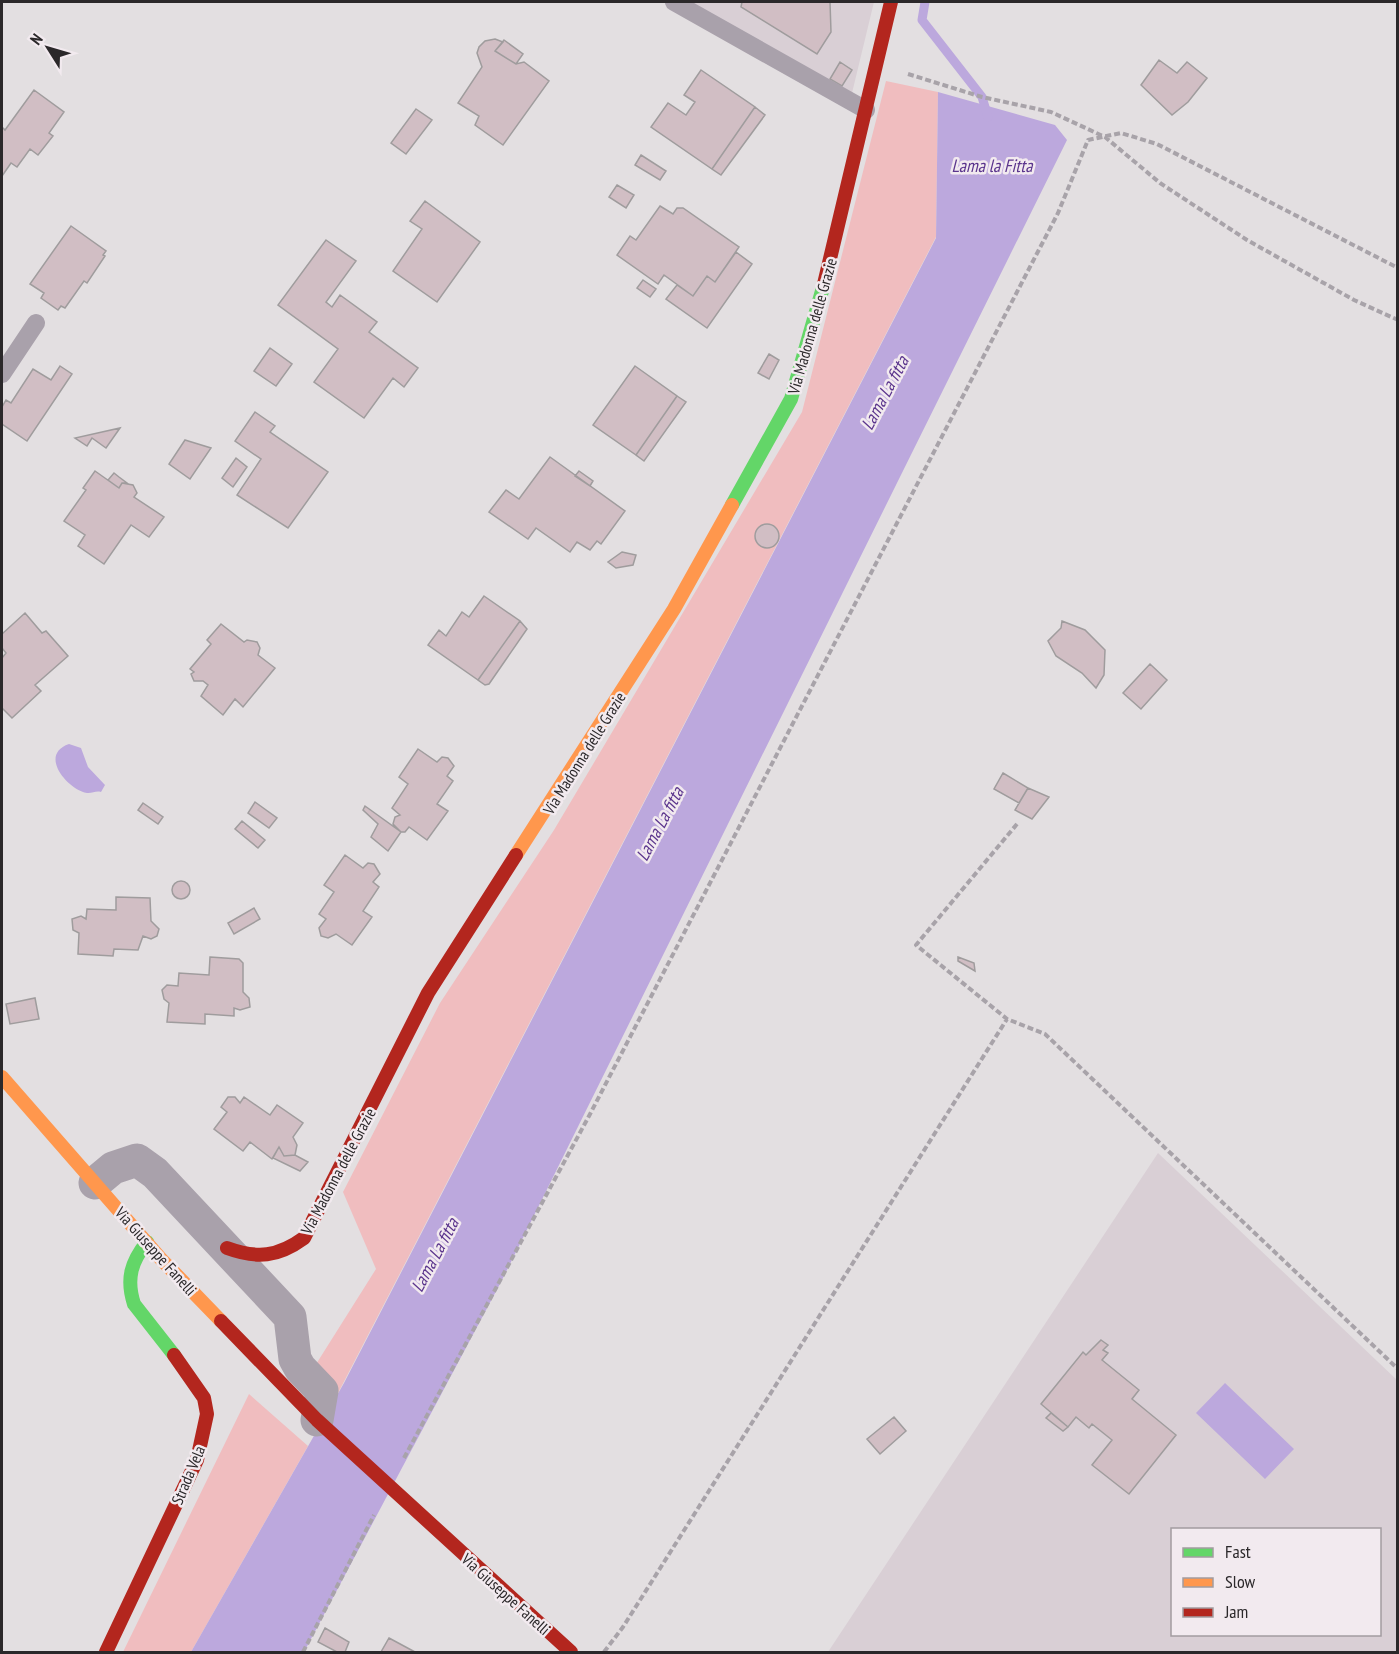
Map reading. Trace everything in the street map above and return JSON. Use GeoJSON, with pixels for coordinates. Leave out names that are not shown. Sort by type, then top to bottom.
{"type":"FeatureCollection","features":[{"type":"Feature","properties":{"kind":"street","name":"Via Madonna delle Grazie"},"geometry":{"type":"LineString","coordinates":[[95,1183],[113,1168],[137,1160],[155,1173],[227,1248],[252,1258],[264,1257],[287,1250],[304,1238],[428,993],[674,609],[791,399],[832,256],[891,2]]}},
{"type":"Feature","properties":{"kind":"street","name":"Via Giuseppe Fanelli"},"geometry":{"type":"LineString","coordinates":[[2,1077],[147,1242],[316,1420],[571,1653]]}},
{"type":"Feature","properties":{"kind":"street","name":"Strada Vela"},"geometry":{"type":"LineString","coordinates":[[106,1653],[197,1460],[207,1414],[204,1398],[196,1383],[134,1304],[128,1290],[128,1272],[134,1259],[147,1242]]}},
{"type":"Feature","properties":{"kind":"street"},"geometry":{"type":"LineString","coordinates":[[227,1248],[290,1317],[295,1359],[322,1391],[316,1420]]}},
{"type":"Feature","properties":{"kind":"lane"},"geometry":{"type":"LineString","coordinates":[[674,2],[866,110]]}},
{"type":"Feature","properties":{"kind":"lane"},"geometry":{"type":"LineString","coordinates":[[2,374],[36,322]]}},
{"type":"Feature","properties":{"kind":"path"},"geometry":{"type":"LineString","coordinates":[[876,63],[982,97],[1051,112],[1105,137],[1160,183],[1247,240],[1354,300],[1398,320]]}},
{"type":"Feature","properties":{"kind":"path"},"geometry":{"type":"LineString","coordinates":[[303,1653],[388,1486],[583,1126],[1042,245],[1058,213],[1088,140],[1121,133],[1157,144],[1398,268]]}},
{"type":"Feature","properties":{"kind":"path"},"geometry":{"type":"LineString","coordinates":[[1017,824],[916,945],[1007,1018],[1046,1034],[1398,1369]]}},
{"type":"Feature","properties":{"kind":"path"},"geometry":{"type":"LineString","coordinates":[[604,1653],[629,1617],[1007,1018]]}},
{"type":"Feature","properties":{"kind":"shaded area"},"geometry":{"type":"Polygon","coordinates":[[[689,2],[874,2],[852,93],[689,2]]]}},
{"type":"Feature","properties":{"kind":"shaded area"},"geometry":{"type":"Polygon","coordinates":[[[886,81],[938,92],[936,237],[337,1395],[313,1369],[376,1269],[343,1192],[440,1003],[554,830],[802,412],[886,81]]]}},
{"type":"Feature","properties":{"kind":"shaded area"},"geometry":{"type":"Polygon","coordinates":[[[1158,1153],[1397,1380],[1397,1652],[828,1652],[1158,1153]]]}},
{"type":"Feature","properties":{"kind":"shaded area"},"geometry":{"type":"Polygon","coordinates":[[[249,1394],[308,1446],[191,1652],[123,1652],[249,1394]]]}},
{"type":"Feature","properties":{"kind":"water","name":"Lama la Fitta"},"geometry":{"type":"Polygon","coordinates":[[[938,92],[1055,125],[1067,140],[502,1280],[304,1652],[191,1652],[344,1383],[936,238],[938,92]]]}},
{"type":"Feature","properties":{"kind":"water"},"geometry":{"type":"Polygon","coordinates":[[[69,744],[81,748],[88,767],[105,785],[101,792],[83,792],[69,783],[58,769],[56,755],[60,749],[69,744]]]}},
{"type":"Feature","properties":{"kind":"water"},"geometry":{"type":"Polygon","coordinates":[[[1225,1383],[1294,1449],[1265,1479],[1196,1413],[1225,1383]]]}},
{"type":"Feature","properties":{"kind":"building"},"geometry":{"type":"Polygon","coordinates":[[[742,2],[830,2],[831,32],[817,54],[741,7],[742,2]]]}},
{"type":"Feature","properties":{"kind":"building"},"geometry":{"type":"Polygon","coordinates":[[[495,39],[503,42],[495,51],[516,64],[524,62],[549,81],[503,145],[475,125],[479,116],[458,103],[482,67],[477,53],[479,47],[485,41],[495,39]]]}},
{"type":"Feature","properties":{"kind":"building"},"geometry":{"type":"Polygon","coordinates":[[[504,40],[523,54],[516,64],[495,51],[504,40]]]}},
{"type":"Feature","properties":{"kind":"building"},"geometry":{"type":"Polygon","coordinates":[[[1159,60],[1177,73],[1187,62],[1207,78],[1188,102],[1172,115],[1141,85],[1159,60]]]}},
{"type":"Feature","properties":{"kind":"building"},"geometry":{"type":"Polygon","coordinates":[[[840,62],[852,70],[842,86],[830,79],[840,62]]]}},
{"type":"Feature","properties":{"kind":"building"},"geometry":{"type":"Polygon","coordinates":[[[701,70],[755,107],[712,169],[651,127],[668,103],[686,115],[695,102],[684,95],[701,70]]]}},
{"type":"Feature","properties":{"kind":"building"},"geometry":{"type":"Polygon","coordinates":[[[34,90],[64,112],[49,133],[53,136],[38,155],[30,149],[17,167],[11,163],[2,176],[2,127],[5,130],[34,90]]]}},
{"type":"Feature","properties":{"kind":"building"},"geometry":{"type":"Polygon","coordinates":[[[755,107],[765,115],[721,175],[712,169],[755,107]]]}},
{"type":"Feature","properties":{"kind":"building"},"geometry":{"type":"Polygon","coordinates":[[[416,109],[432,120],[406,154],[391,143],[416,109]]]}},
{"type":"Feature","properties":{"kind":"building"},"geometry":{"type":"Polygon","coordinates":[[[641,155],[666,171],[660,180],[635,165],[641,155]]]}},
{"type":"Feature","properties":{"kind":"building"},"geometry":{"type":"Polygon","coordinates":[[[617,185],[634,195],[626,208],[609,197],[617,185]]]}},
{"type":"Feature","properties":{"kind":"building"},"geometry":{"type":"Polygon","coordinates":[[[425,201],[480,242],[437,302],[393,271],[422,229],[410,221],[425,201]]]}},
{"type":"Feature","properties":{"kind":"building"},"geometry":{"type":"Polygon","coordinates":[[[660,206],[673,214],[677,208],[683,208],[739,247],[715,282],[707,276],[693,296],[664,275],[658,284],[617,255],[630,236],[636,240],[660,206]]]}},
{"type":"Feature","properties":{"kind":"building"},"geometry":{"type":"Polygon","coordinates":[[[71,226],[106,251],[87,283],[84,281],[65,308],[61,306],[58,310],[41,298],[44,293],[30,284],[71,226]]]}},
{"type":"Feature","properties":{"kind":"building"},"geometry":{"type":"Polygon","coordinates":[[[326,240],[356,261],[326,302],[332,307],[340,295],[377,322],[369,332],[418,368],[404,387],[393,378],[364,418],[314,382],[338,349],[278,305],[326,240]]]}},
{"type":"Feature","properties":{"kind":"building"},"geometry":{"type":"Polygon","coordinates":[[[736,252],[752,264],[707,328],[666,299],[677,285],[693,296],[707,276],[715,282],[736,252]]]}},
{"type":"Feature","properties":{"kind":"building"},"geometry":{"type":"Polygon","coordinates":[[[643,280],[656,289],[650,297],[637,288],[643,280]]]}},
{"type":"Feature","properties":{"kind":"building"},"geometry":{"type":"Polygon","coordinates":[[[270,348],[292,364],[276,386],[254,371],[270,348]]]}},
{"type":"Feature","properties":{"kind":"building"},"geometry":{"type":"Polygon","coordinates":[[[769,354],[779,360],[769,379],[758,373],[769,354]]]}},
{"type":"Feature","properties":{"kind":"building"},"geometry":{"type":"Polygon","coordinates":[[[60,366],[72,374],[27,441],[2,424],[2,407],[6,400],[11,403],[33,369],[51,380],[60,366]]]}},
{"type":"Feature","properties":{"kind":"building"},"geometry":{"type":"Polygon","coordinates":[[[635,366],[677,396],[636,455],[593,425],[635,366]]]}},
{"type":"Feature","properties":{"kind":"building"},"geometry":{"type":"Polygon","coordinates":[[[677,396],[686,402],[644,461],[636,455],[677,396]]]}},
{"type":"Feature","properties":{"kind":"building"},"geometry":{"type":"Polygon","coordinates":[[[255,412],[275,426],[270,432],[328,472],[288,528],[237,495],[261,459],[235,441],[255,412]]]}},
{"type":"Feature","properties":{"kind":"building"},"geometry":{"type":"Polygon","coordinates":[[[120,428],[106,448],[92,438],[87,446],[75,438],[120,428]]]}},
{"type":"Feature","properties":{"kind":"building"},"geometry":{"type":"Polygon","coordinates":[[[185,440],[211,448],[190,479],[169,464],[185,440]]]}},
{"type":"Feature","properties":{"kind":"building"},"geometry":{"type":"Polygon","coordinates":[[[550,457],[625,511],[601,544],[597,541],[590,550],[577,542],[570,552],[536,528],[528,539],[489,512],[506,490],[519,499],[550,457]]]}},
{"type":"Feature","properties":{"kind":"building"},"geometry":{"type":"Polygon","coordinates":[[[236,458],[247,467],[233,487],[222,478],[236,458]]]}},
{"type":"Feature","properties":{"kind":"building"},"geometry":{"type":"Polygon","coordinates":[[[95,471],[119,488],[122,483],[133,485],[137,493],[134,497],[164,517],[149,537],[131,525],[104,564],[78,546],[85,535],[64,521],[86,490],[83,488],[95,471]]]}},
{"type":"Feature","properties":{"kind":"building"},"geometry":{"type":"Polygon","coordinates":[[[579,471],[593,481],[590,486],[575,476],[579,471]]]}},
{"type":"Feature","properties":{"kind":"building"},"geometry":{"type":"Polygon","coordinates":[[[114,473],[127,483],[122,483],[119,488],[108,480],[114,473]]]}},
{"type":"Feature","properties":{"kind":"building"},"geometry":{"type":"Polygon","coordinates":[[[767,524],[776,527],[779,536],[776,545],[767,548],[758,545],[755,536],[758,527],[767,524]]]}},
{"type":"Feature","properties":{"kind":"building"},"geometry":{"type":"Polygon","coordinates":[[[622,552],[636,555],[633,565],[616,568],[608,562],[622,552]]]}},
{"type":"Feature","properties":{"kind":"building"},"geometry":{"type":"Polygon","coordinates":[[[484,596],[520,621],[478,680],[428,645],[439,630],[446,636],[462,612],[469,617],[484,596]]]}},
{"type":"Feature","properties":{"kind":"building"},"geometry":{"type":"Polygon","coordinates":[[[25,613],[42,633],[46,631],[68,656],[35,685],[41,691],[12,718],[2,708],[2,658],[6,653],[2,648],[2,634],[25,613]]]}},
{"type":"Feature","properties":{"kind":"building"},"geometry":{"type":"Polygon","coordinates":[[[520,621],[527,629],[489,684],[485,685],[478,680],[520,621]]]}},
{"type":"Feature","properties":{"kind":"building"},"geometry":{"type":"Polygon","coordinates":[[[1062,621],[1085,630],[1105,650],[1104,675],[1096,688],[1082,673],[1056,656],[1048,641],[1061,628],[1062,621]]]}},
{"type":"Feature","properties":{"kind":"building"},"geometry":{"type":"Polygon","coordinates":[[[221,624],[244,642],[247,640],[257,642],[260,648],[258,655],[275,668],[243,707],[235,699],[223,715],[201,696],[208,685],[203,681],[194,681],[191,674],[194,672],[190,669],[211,644],[207,640],[221,624]]]}},
{"type":"Feature","properties":{"kind":"building"},"geometry":{"type":"Polygon","coordinates":[[[1150,664],[1167,680],[1141,709],[1123,693],[1150,664]]]}},
{"type":"Feature","properties":{"kind":"building"},"geometry":{"type":"Polygon","coordinates":[[[418,749],[437,762],[442,757],[448,758],[454,766],[447,776],[453,781],[437,804],[448,811],[427,840],[409,827],[405,832],[401,832],[393,824],[395,817],[400,815],[392,808],[408,784],[399,777],[418,749]]]}},
{"type":"Feature","properties":{"kind":"building"},"geometry":{"type":"Polygon","coordinates":[[[1003,773],[1028,788],[1019,803],[994,789],[1003,773]]]}},
{"type":"Feature","properties":{"kind":"building"},"geometry":{"type":"Polygon","coordinates":[[[1028,788],[1049,797],[1032,819],[1015,810],[1028,788]]]}},
{"type":"Feature","properties":{"kind":"building"},"geometry":{"type":"Polygon","coordinates":[[[255,802],[277,818],[269,828],[248,813],[255,802]]]}},
{"type":"Feature","properties":{"kind":"building"},"geometry":{"type":"Polygon","coordinates":[[[143,803],[163,817],[158,824],[138,810],[143,803]]]}},
{"type":"Feature","properties":{"kind":"building"},"geometry":{"type":"Polygon","coordinates":[[[365,806],[401,832],[388,851],[371,837],[378,824],[363,810],[365,806]]]}},
{"type":"Feature","properties":{"kind":"building"},"geometry":{"type":"Polygon","coordinates":[[[242,821],[265,840],[258,848],[235,829],[242,821]]]}},
{"type":"Feature","properties":{"kind":"building"},"geometry":{"type":"Polygon","coordinates":[[[345,855],[363,868],[368,863],[374,864],[380,874],[373,882],[379,887],[363,911],[372,917],[352,945],[336,934],[328,938],[321,936],[319,928],[326,919],[319,914],[334,892],[324,885],[345,855]]]}},
{"type":"Feature","properties":{"kind":"building"},"geometry":{"type":"Polygon","coordinates":[[[181,881],[189,886],[190,890],[185,898],[181,899],[173,894],[172,890],[177,882],[181,881]]]}},
{"type":"Feature","properties":{"kind":"building"},"geometry":{"type":"Polygon","coordinates":[[[116,897],[150,898],[151,921],[159,929],[157,936],[151,939],[143,936],[138,950],[114,949],[113,956],[78,954],[79,933],[73,930],[72,919],[81,916],[86,919],[87,909],[116,910],[116,897]]]}},
{"type":"Feature","properties":{"kind":"building"},"geometry":{"type":"Polygon","coordinates":[[[254,908],[260,919],[234,934],[228,923],[254,908]]]}},
{"type":"Feature","properties":{"kind":"building"},"geometry":{"type":"Polygon","coordinates":[[[210,957],[239,959],[243,963],[243,992],[249,998],[250,1007],[240,1010],[234,1008],[234,1016],[205,1014],[205,1024],[167,1022],[169,1003],[164,999],[162,990],[167,985],[178,986],[179,973],[209,975],[210,957]]]}},
{"type":"Feature","properties":{"kind":"building"},"geometry":{"type":"Polygon","coordinates":[[[958,957],[974,963],[975,971],[958,961],[958,957]]]}},
{"type":"Feature","properties":{"kind":"building"},"geometry":{"type":"Polygon","coordinates":[[[35,998],[39,1019],[10,1024],[6,1004],[35,998]]]}},
{"type":"Feature","properties":{"kind":"building"},"geometry":{"type":"Polygon","coordinates":[[[228,1097],[235,1097],[240,1103],[244,1097],[270,1115],[277,1105],[303,1123],[293,1137],[297,1145],[295,1155],[284,1156],[279,1147],[272,1159],[250,1142],[243,1151],[214,1129],[227,1112],[221,1107],[228,1097]]]}},
{"type":"Feature","properties":{"kind":"building"},"geometry":{"type":"Polygon","coordinates":[[[279,1147],[284,1156],[295,1155],[308,1162],[300,1171],[273,1158],[279,1147]]]}},
{"type":"Feature","properties":{"kind":"building"},"geometry":{"type":"Polygon","coordinates":[[[1101,1340],[1108,1345],[1103,1350],[1108,1353],[1102,1360],[1139,1390],[1132,1399],[1176,1435],[1129,1494],[1092,1465],[1112,1440],[1092,1424],[1089,1428],[1076,1417],[1068,1427],[1041,1404],[1083,1352],[1086,1355],[1101,1340]]]}},
{"type":"Feature","properties":{"kind":"building"},"geometry":{"type":"Polygon","coordinates":[[[1051,1413],[1068,1427],[1063,1431],[1046,1418],[1051,1413]]]}},
{"type":"Feature","properties":{"kind":"building"},"geometry":{"type":"Polygon","coordinates":[[[894,1417],[906,1431],[880,1454],[867,1439],[894,1417]]]}},
{"type":"Feature","properties":{"kind":"building"},"geometry":{"type":"Polygon","coordinates":[[[325,1628],[349,1642],[345,1652],[337,1652],[318,1642],[325,1628]]]}},
{"type":"Feature","properties":{"kind":"building"},"geometry":{"type":"Polygon","coordinates":[[[389,1638],[415,1652],[381,1652],[389,1638]]]}},
{"type":"Feature","properties":{"kind":"waterway","name":"Lama La fitta"},"geometry":{"type":"LineString","coordinates":[[925,2],[922,20],[982,97],[988,117]]}},
{"type":"Feature","properties":{"kind":"traffic: fast"},"geometry":{"type":"LineString","coordinates":[[732,505],[791,399],[824,284]]}},
{"type":"Feature","properties":{"kind":"traffic: fast"},"geometry":{"type":"LineString","coordinates":[[147,1242],[137,1257],[130,1279],[134,1304],[174,1355]]}},
{"type":"Feature","properties":{"kind":"traffic: slow"},"geometry":{"type":"LineString","coordinates":[[516,855],[674,609],[732,505]]}},
{"type":"Feature","properties":{"kind":"traffic: slow"},"geometry":{"type":"LineString","coordinates":[[2,1077],[161,1259],[221,1321]]}},
{"type":"Feature","properties":{"kind":"traffic: jam"},"geometry":{"type":"LineString","coordinates":[[824,284],[891,2]]}},
{"type":"Feature","properties":{"kind":"traffic: jam"},"geometry":{"type":"LineString","coordinates":[[227,1248],[248,1254],[267,1254],[285,1249],[304,1238],[428,993],[516,855]]}},
{"type":"Feature","properties":{"kind":"traffic: jam"},"geometry":{"type":"LineString","coordinates":[[221,1321],[317,1420],[571,1652]]}},
{"type":"Feature","properties":{"kind":"traffic: jam"},"geometry":{"type":"LineString","coordinates":[[106,1652],[197,1460],[207,1414],[204,1398],[174,1355]]}}]}
